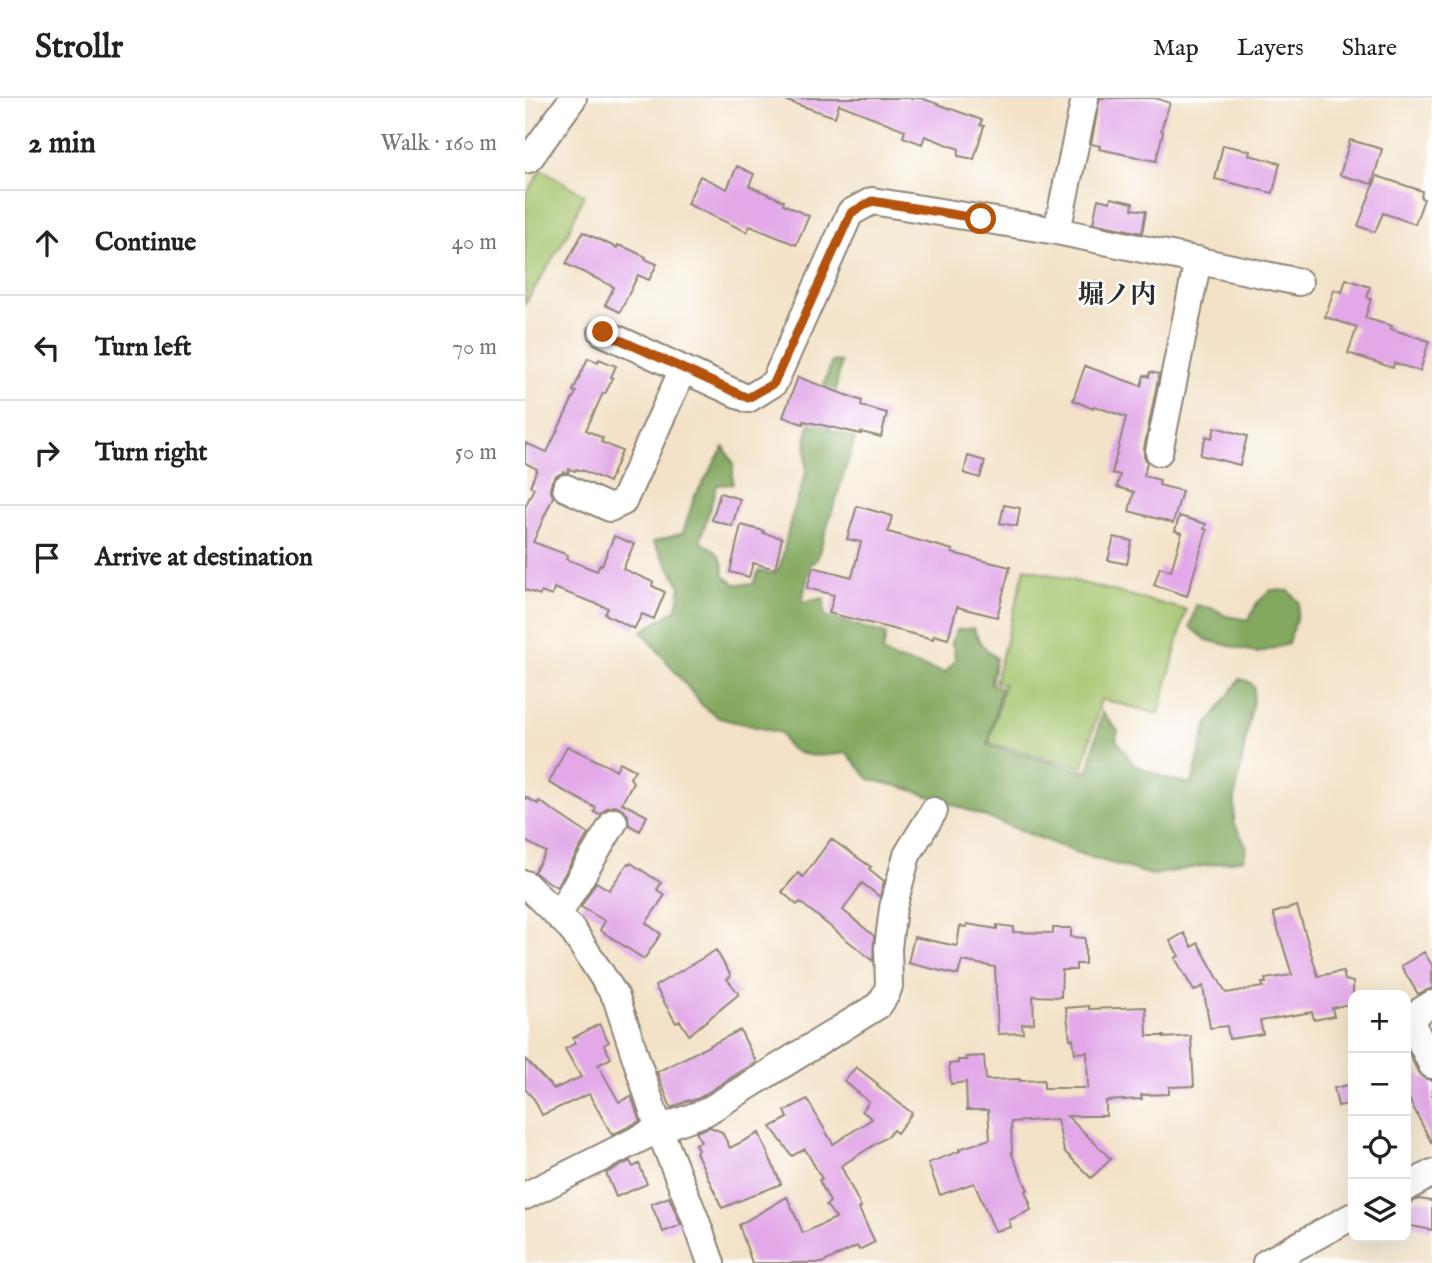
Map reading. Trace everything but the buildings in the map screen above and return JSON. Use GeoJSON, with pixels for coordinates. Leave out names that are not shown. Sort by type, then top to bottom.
{"type":"FeatureCollection","features":[{"type":"Feature","properties":{"kind":"street"},"geometry":{"type":"LineString","coordinates":[[525,160],[529,159],[573,98]]}},
{"type":"Feature","properties":{"kind":"street"},"geometry":{"type":"LineString","coordinates":[[1057,231],[1077,101]]}},
{"type":"Feature","properties":{"kind":"street"},"geometry":{"type":"LineString","coordinates":[[603,332],[748,398],[774,383],[851,213],[872,201],[1057,231],[1299,282]]}},
{"type":"Feature","properties":{"kind":"street"},"geometry":{"type":"LineString","coordinates":[[1159,452],[1199,260]]}},
{"type":"Feature","properties":{"kind":"street"},"geometry":{"type":"LineString","coordinates":[[566,488],[610,508],[624,502],[683,369]]}},
{"type":"Feature","properties":{"kind":"street"},"geometry":{"type":"LineString","coordinates":[[525,1196],[659,1129],[706,1112],[879,1005],[889,986],[888,948],[893,908],[907,855],[934,811]]}},
{"type":"Feature","properties":{"kind":"street"},"geometry":{"type":"LineString","coordinates":[[558,915],[614,822]]}},
{"type":"Feature","properties":{"kind":"street"},"geometry":{"type":"LineString","coordinates":[[525,884],[571,928],[616,998],[659,1129],[711,1263]]}},
{"type":"Feature","properties":{"kind":"street"},"geometry":{"type":"LineString","coordinates":[[1432,1004],[1409,1018],[1432,1065]]}},
{"type":"Feature","properties":{"kind":"street"},"geometry":{"type":"LineString","coordinates":[[1411,1185],[1432,1173]]}},
{"type":"Feature","properties":{"kind":"street"},"geometry":{"type":"LineString","coordinates":[[1266,1263],[1348,1219]]}},
{"type":"Feature","properties":{"kind":"green space"},"geometry":{"type":"Polygon","coordinates":[[[542,169],[584,195],[567,235],[525,304],[525,196],[542,169]]]}},
{"type":"Feature","properties":{"kind":"green space"},"geometry":{"type":"Polygon","coordinates":[[[832,361],[841,362],[829,429],[855,439],[817,559],[810,565],[802,602],[824,598],[825,616],[886,634],[883,652],[895,659],[946,673],[955,659],[951,642],[957,630],[973,628],[981,644],[996,658],[991,684],[1001,688],[988,745],[1088,772],[1102,712],[1118,731],[1116,739],[1134,765],[1168,779],[1192,784],[1206,727],[1240,679],[1250,682],[1254,688],[1253,700],[1235,797],[1234,823],[1247,847],[1243,859],[1152,875],[1086,856],[909,789],[869,779],[847,753],[815,756],[799,753],[786,744],[781,733],[719,718],[703,706],[642,631],[677,609],[681,586],[653,542],[683,533],[694,498],[724,447],[733,463],[733,484],[717,485],[700,541],[718,554],[723,563],[724,576],[735,584],[753,584],[759,571],[775,574],[780,566],[806,473],[807,432],[832,361]]]}},
{"type":"Feature","properties":{"kind":"green space"},"geometry":{"type":"Polygon","coordinates":[[[1025,568],[1186,610],[1159,714],[1101,699],[1083,767],[989,743],[1004,685],[995,682],[1025,568]]]}},
{"type":"Feature","properties":{"kind":"green space"},"geometry":{"type":"Polygon","coordinates":[[[1271,590],[1289,591],[1299,602],[1288,644],[1258,653],[1207,640],[1190,627],[1196,605],[1215,609],[1226,616],[1249,620],[1257,603],[1271,590]]]}},
{"type":"Feature","properties":{"kind":"district","name":"堀ノ内"},"geometry":{"type":"Point","coordinates":[1117,295]}},
{"type":"Feature","properties":{"kind":"route"},"geometry":{"type":"LineString","coordinates":[[603,332],[748,398],[774,383],[851,213],[872,201],[981,219]]}}]}
